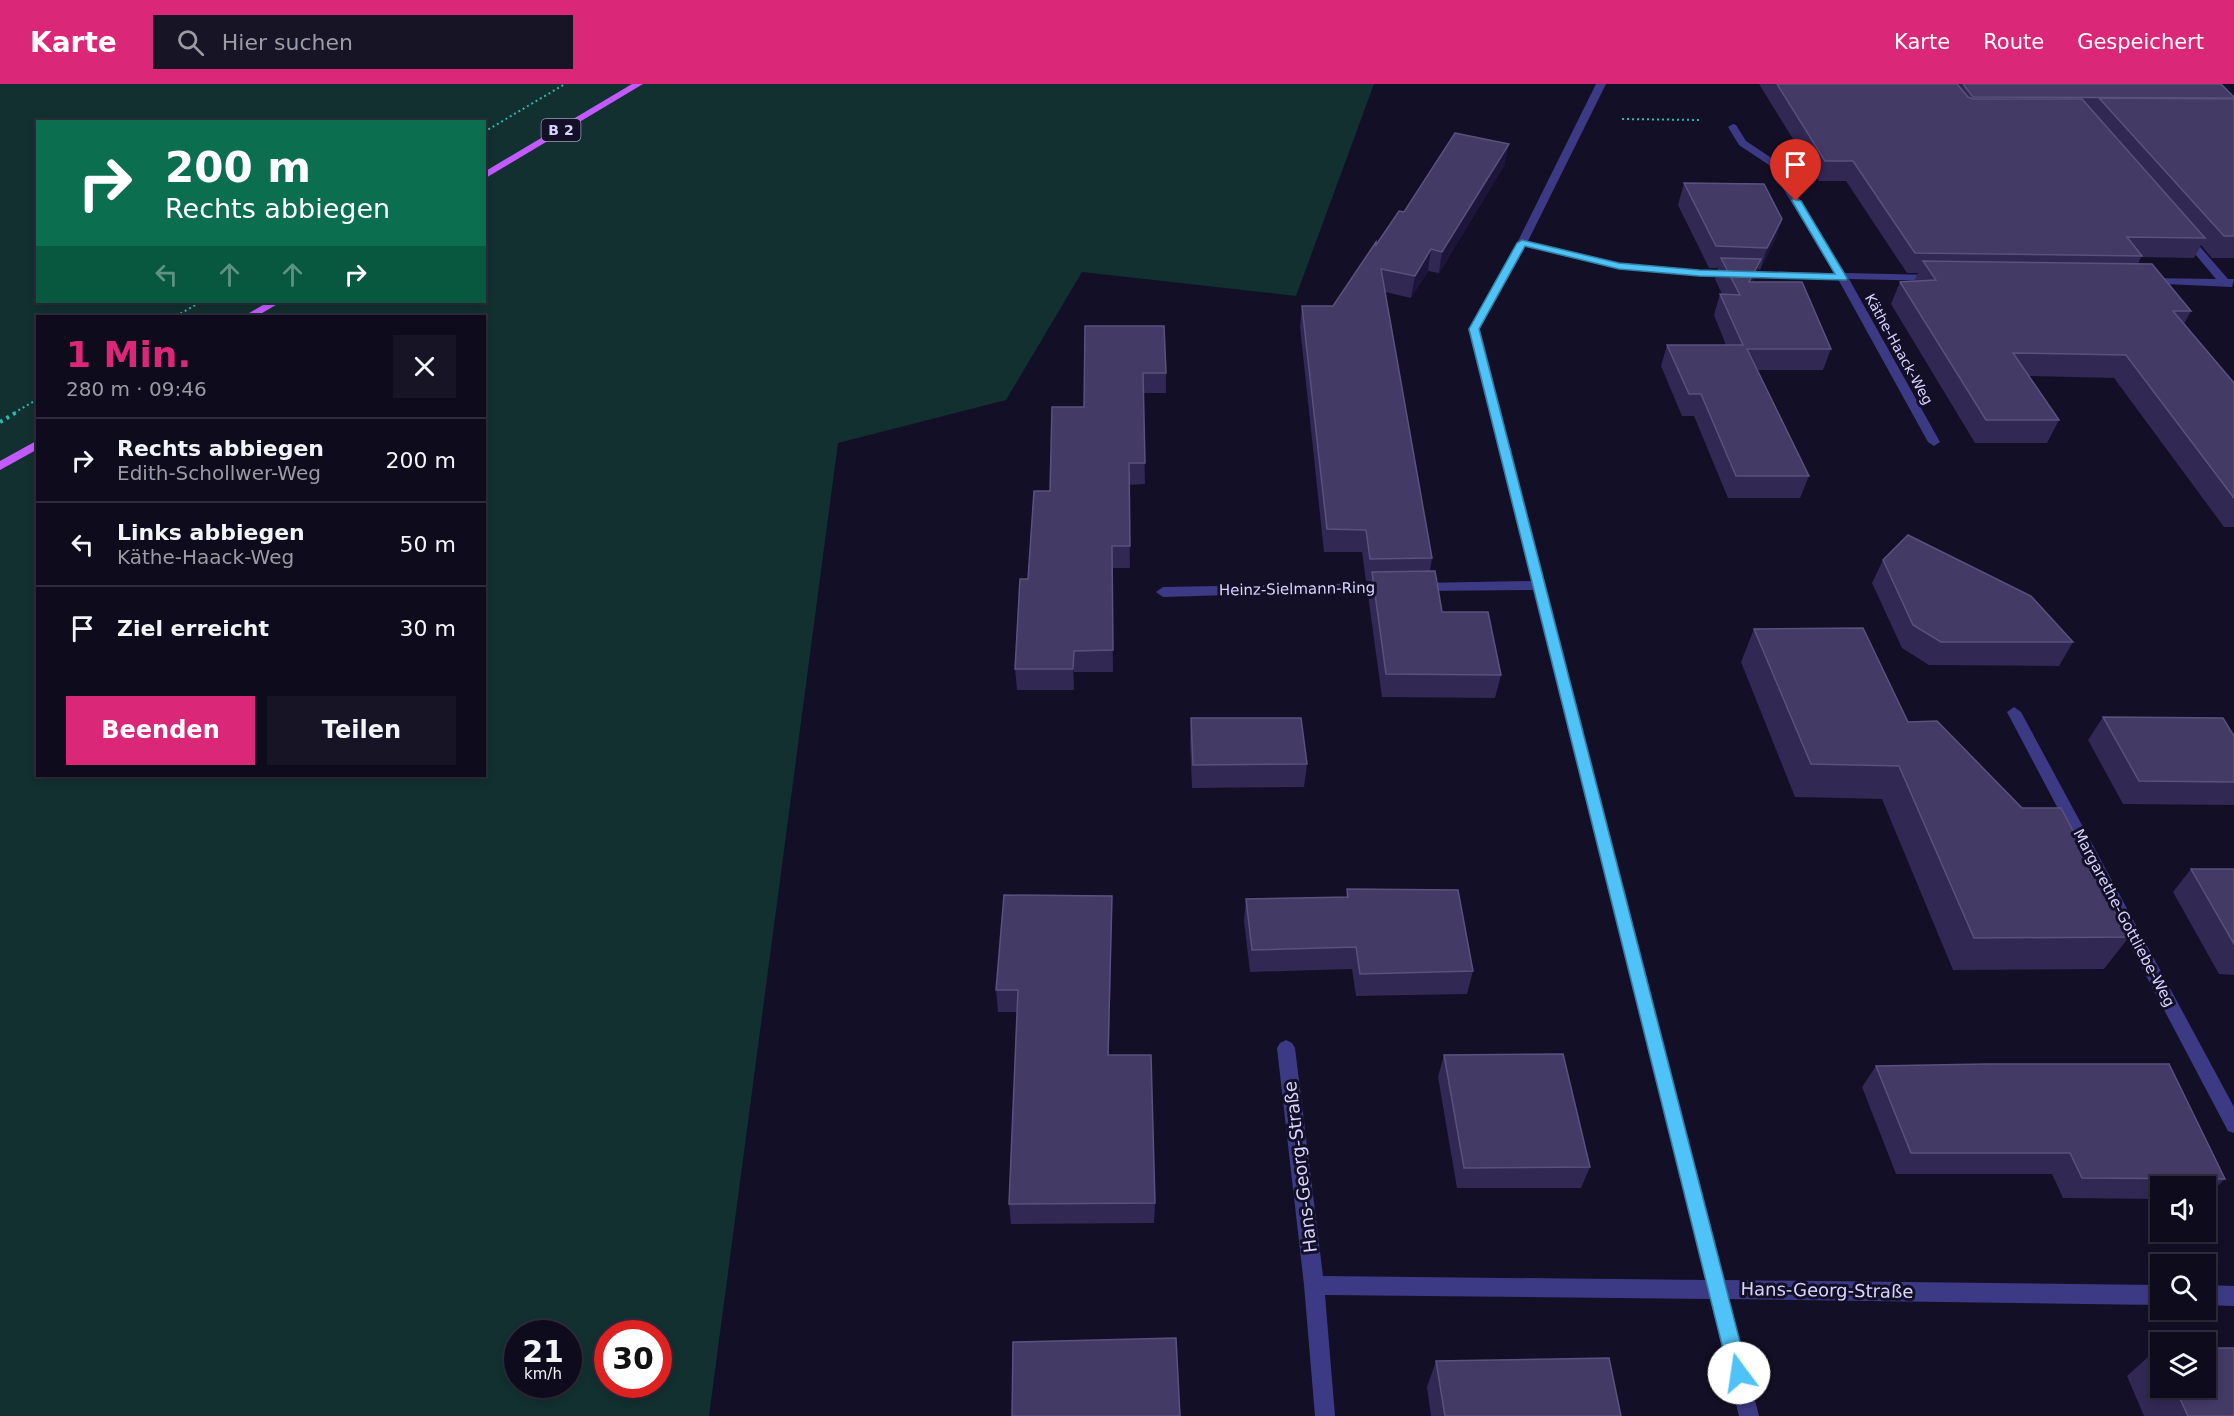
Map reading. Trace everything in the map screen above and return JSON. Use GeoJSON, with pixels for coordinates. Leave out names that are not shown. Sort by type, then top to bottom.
{"type":"FeatureCollection","features":[{"type":"Feature","properties":{"kind":"main road","name":"B 2"},"geometry":{"type":"LineString","coordinates":[[486,175],[638,84]]}},
{"type":"Feature","properties":{"kind":"main road"},"geometry":{"type":"LineString","coordinates":[[252,315],[273,303]]}},
{"type":"Feature","properties":{"kind":"main road"},"geometry":{"type":"LineString","coordinates":[[0,466],[36,445]]}},
{"type":"Feature","properties":{"kind":"street"},"geometry":{"type":"LineString","coordinates":[[1601,84],[1522,243],[1474,329],[1749,1416]]}},
{"type":"Feature","properties":{"kind":"street","name":"Käthe-Haack-Weg"},"geometry":{"type":"LineString","coordinates":[[1733,127],[1742,143],[1773,163],[1842,278],[1934,442]]}},
{"type":"Feature","properties":{"kind":"street"},"geometry":{"type":"LineString","coordinates":[[2179,229],[2230,282],[2234,292]]}},
{"type":"Feature","properties":{"kind":"street"},"geometry":{"type":"LineString","coordinates":[[1522,243],[1619,266],[1699,273],[1950,279]]}},
{"type":"Feature","properties":{"kind":"street"},"geometry":{"type":"LineString","coordinates":[[2130,281],[2230,282]]}},
{"type":"Feature","properties":{"kind":"street","name":"Heinz-Sielmann-Ring"},"geometry":{"type":"LineString","coordinates":[[1163,592],[1539,585]]}},
{"type":"Feature","properties":{"kind":"street","name":"Margarethe-Gottliebe-Weg"},"geometry":{"type":"LineString","coordinates":[[2014,712],[2234,1125]]}},
{"type":"Feature","properties":{"kind":"street","name":"Hans-Georg-Straße"},"geometry":{"type":"LineString","coordinates":[[1286,1048],[1314,1285],[1325,1416]]}},
{"type":"Feature","properties":{"kind":"street","name":"Hans-Georg-Straße"},"geometry":{"type":"LineString","coordinates":[[1314,1285],[2150,1295]]}},
{"type":"Feature","properties":{"kind":"street"},"geometry":{"type":"LineString","coordinates":[[2216,1295],[2234,1296]]}},
{"type":"Feature","properties":{"kind":"path"},"geometry":{"type":"LineString","coordinates":[[486,131],[566,84]]}},
{"type":"Feature","properties":{"kind":"path"},"geometry":{"type":"LineString","coordinates":[[1586,114],[1615,119],[1693,120]]}},
{"type":"Feature","properties":{"kind":"path"},"geometry":{"type":"LineString","coordinates":[[178,315],[199,303]]}},
{"type":"Feature","properties":{"kind":"path"},"geometry":{"type":"LineString","coordinates":[[0,422],[36,400]]}},
{"type":"Feature","properties":{"kind":"green space"},"geometry":{"type":"Polygon","coordinates":[[[0,84],[1374,84],[1296,296],[1082,272],[1006,400],[838,443],[709,1416],[0,1416],[0,84]]]}},
{"type":"Feature","properties":{"kind":"building"},"geometry":{"type":"Polygon","coordinates":[[[1777,84],[1957,84],[1968,97],[1973,99],[2082,99],[2205,238],[2127,237],[2142,256],[1915,253],[1853,161],[1825,161],[1777,84]]]}},
{"type":"Feature","properties":{"kind":"building"},"geometry":{"type":"Polygon","coordinates":[[[1963,84],[2221,84],[2234,98],[1973,97],[1963,84]]]}},
{"type":"Feature","properties":{"kind":"building"},"geometry":{"type":"Polygon","coordinates":[[[2099,98],[2234,99],[2234,236],[2224,236],[2099,98]]]}},
{"type":"Feature","properties":{"kind":"building"},"geometry":{"type":"Polygon","coordinates":[[[1455,133],[1509,144],[1442,252],[1431,249],[1415,276],[1381,269],[1432,558],[1370,559],[1366,530],[1327,529],[1302,306],[1333,306],[1399,211],[1404,212],[1455,133]]]}},
{"type":"Feature","properties":{"kind":"building"},"geometry":{"type":"Polygon","coordinates":[[[1684,183],[1764,184],[1782,219],[1767,248],[1716,246],[1684,183]]]}},
{"type":"Feature","properties":{"kind":"building"},"geometry":{"type":"Polygon","coordinates":[[[1721,258],[1761,259],[1749,282],[1802,282],[1831,349],[1747,349],[1809,476],[1736,476],[1701,394],[1689,394],[1667,345],[1743,345],[1720,294],[1740,295],[1721,258]]]}},
{"type":"Feature","properties":{"kind":"building"},"geometry":{"type":"Polygon","coordinates":[[[1923,261],[2152,264],[2191,311],[2173,311],[2234,383],[2234,498],[2126,355],[2013,353],[2059,420],[1986,420],[1900,282],[1936,280],[1923,261]]]}},
{"type":"Feature","properties":{"kind":"building"},"geometry":{"type":"Polygon","coordinates":[[[1085,326],[1164,326],[1166,373],[1143,373],[1145,463],[1129,463],[1130,546],[1112,546],[1113,650],[1074,651],[1073,669],[1015,669],[1020,579],[1028,579],[1034,491],[1050,491],[1052,407],[1084,407],[1085,326]]]}},
{"type":"Feature","properties":{"kind":"building"},"geometry":{"type":"Polygon","coordinates":[[[1908,535],[2031,596],[2073,642],[1941,642],[1913,625],[1883,560],[1908,535]]]}},
{"type":"Feature","properties":{"kind":"building"},"geometry":{"type":"Polygon","coordinates":[[[1435,571],[1442,612],[1488,612],[1501,675],[1386,674],[1372,572],[1435,571]]]}},
{"type":"Feature","properties":{"kind":"building"},"geometry":{"type":"Polygon","coordinates":[[[1863,628],[1908,722],[1937,721],[2022,808],[2061,808],[2129,937],[1974,938],[1899,766],[1811,764],[1754,629],[1863,628]]]}},
{"type":"Feature","properties":{"kind":"building"},"geometry":{"type":"Polygon","coordinates":[[[2103,717],[2223,718],[2234,736],[2234,782],[2139,781],[2103,717]]]}},
{"type":"Feature","properties":{"kind":"building"},"geometry":{"type":"Polygon","coordinates":[[[1191,718],[1301,718],[1307,764],[1193,765],[1191,718]]]}},
{"type":"Feature","properties":{"kind":"building"},"geometry":{"type":"Polygon","coordinates":[[[2191,869],[2234,869],[2234,944],[2191,869]]]}},
{"type":"Feature","properties":{"kind":"building"},"geometry":{"type":"Polygon","coordinates":[[[1347,889],[1458,890],[1473,971],[1360,974],[1356,947],[1252,950],[1246,899],[1348,897],[1347,889]]]}},
{"type":"Feature","properties":{"kind":"building"},"geometry":{"type":"Polygon","coordinates":[[[1004,895],[1112,896],[1108,1055],[1151,1055],[1155,1203],[1009,1204],[1018,990],[996,990],[1004,895]]]}},
{"type":"Feature","properties":{"kind":"building"},"geometry":{"type":"Polygon","coordinates":[[[1563,1054],[1590,1167],[1464,1168],[1444,1055],[1563,1054]]]}},
{"type":"Feature","properties":{"kind":"building"},"geometry":{"type":"Polygon","coordinates":[[[2169,1064],[2225,1179],[2216,1179],[2216,1176],[2082,1178],[2070,1153],[1911,1153],[1876,1066],[2169,1064]]]}},
{"type":"Feature","properties":{"kind":"building"},"geometry":{"type":"Polygon","coordinates":[[[1176,1338],[1180,1416],[1012,1416],[1013,1342],[1176,1338]]]}},
{"type":"Feature","properties":{"kind":"building"},"geometry":{"type":"Polygon","coordinates":[[[2216,1348],[2234,1348],[2234,1416],[2188,1416],[2180,1398],[2216,1398],[2216,1348]]]}},
{"type":"Feature","properties":{"kind":"building"},"geometry":{"type":"Polygon","coordinates":[[[1609,1358],[1621,1416],[1445,1416],[1436,1361],[1609,1358]]]}},
{"type":"Feature","properties":{"kind":"route"},"geometry":{"type":"LineString","coordinates":[[1739,1373],[1474,329],[1522,243],[1619,266],[1699,273],[1842,278],[1796,201]]}}]}
